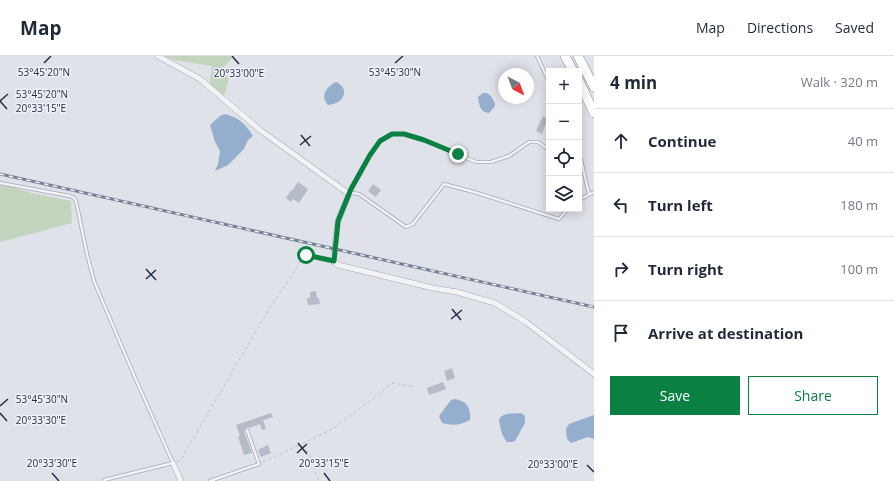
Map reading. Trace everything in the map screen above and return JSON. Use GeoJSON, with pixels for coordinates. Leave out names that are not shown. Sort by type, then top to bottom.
{"type":"FeatureCollection","features":[{"type":"Feature","properties":{"kind":"highway"},"geometry":{"type":"LineString","coordinates":[[565,56],[571,68]]}},
{"type":"Feature","properties":{"kind":"highway"},"geometry":{"type":"LineString","coordinates":[[578,56],[594,87]]}},
{"type":"Feature","properties":{"kind":"highway"},"geometry":{"type":"LineString","coordinates":[[582,87],[594,113]]}},
{"type":"Feature","properties":{"kind":"street"},"geometry":{"type":"LineString","coordinates":[[158,56],[200,79],[260,130],[349,194],[338,221],[334,261],[338,265],[433,288],[457,292],[495,303],[526,322],[594,374]]}},
{"type":"Feature","properties":{"kind":"street"},"geometry":{"type":"LineString","coordinates":[[173,463],[181,481]]}},
{"type":"Feature","properties":{"kind":"lane"},"geometry":{"type":"LineString","coordinates":[[537,56],[546,76]]}},
{"type":"Feature","properties":{"kind":"lane"},"geometry":{"type":"LineString","coordinates":[[349,194],[370,155],[380,141],[392,134],[404,134],[424,140],[476,162],[491,162],[509,156],[529,142],[538,142],[546,148]]}},
{"type":"Feature","properties":{"kind":"lane"},"geometry":{"type":"LineString","coordinates":[[582,168],[589,194]]}},
{"type":"Feature","properties":{"kind":"lane"},"geometry":{"type":"LineString","coordinates":[[0,183],[70,196],[76,201],[94,281],[173,463],[104,480]]}},
{"type":"Feature","properties":{"kind":"lane"},"geometry":{"type":"LineString","coordinates":[[349,194],[359,194],[406,227],[413,224],[444,184],[559,219],[565,212]]}},
{"type":"Feature","properties":{"kind":"lane"},"geometry":{"type":"LineString","coordinates":[[582,198],[594,192]]}},
{"type":"Feature","properties":{"kind":"lane"},"geometry":{"type":"LineString","coordinates":[[210,481],[259,464],[247,430]]}},
{"type":"Feature","properties":{"kind":"path"},"geometry":{"type":"LineString","coordinates":[[173,463],[180,461],[272,304],[293,274],[301,259],[306,255],[334,261]]}},
{"type":"Feature","properties":{"kind":"path"},"geometry":{"type":"LineString","coordinates":[[259,464],[334,428],[392,383],[415,387]]}},
{"type":"Feature","properties":{"kind":"path"},"geometry":{"type":"LineString","coordinates":[[297,446],[303,447],[308,452],[319,481]]}},
{"type":"Feature","properties":{"kind":"green space"},"geometry":{"type":"Polygon","coordinates":[[[164,56],[234,56],[221,70],[229,78],[224,96],[210,84],[212,66],[174,60],[164,56]]]}},
{"type":"Feature","properties":{"kind":"green space"},"geometry":{"type":"Polygon","coordinates":[[[0,183],[31,193],[71,201],[72,223],[0,242],[0,183]]]}},
{"type":"Feature","properties":{"kind":"water"},"geometry":{"type":"Polygon","coordinates":[[[336,82],[342,86],[344,95],[338,102],[328,105],[324,98],[325,92],[329,86],[336,82]]]}},
{"type":"Feature","properties":{"kind":"water"},"geometry":{"type":"Polygon","coordinates":[[[483,93],[487,93],[491,96],[495,103],[495,106],[489,113],[482,110],[480,105],[478,97],[483,93]]]}},
{"type":"Feature","properties":{"kind":"water"},"geometry":{"type":"Polygon","coordinates":[[[225,114],[234,117],[241,122],[253,136],[248,140],[244,149],[228,165],[215,171],[218,164],[220,151],[215,142],[210,125],[220,116],[225,114]]]}},
{"type":"Feature","properties":{"kind":"water"},"geometry":{"type":"Polygon","coordinates":[[[455,399],[465,403],[470,412],[470,420],[457,424],[442,423],[439,416],[451,400],[455,399]]]}},
{"type":"Feature","properties":{"kind":"water"},"geometry":{"type":"Polygon","coordinates":[[[521,413],[525,416],[525,423],[515,441],[507,442],[502,432],[499,420],[500,417],[508,414],[521,413]]]}},
{"type":"Feature","properties":{"kind":"water"},"geometry":{"type":"Polygon","coordinates":[[[594,415],[594,439],[588,437],[571,443],[567,439],[566,429],[569,424],[594,415]]]}},
{"type":"Feature","properties":{"kind":"building"},"geometry":{"type":"Polygon","coordinates":[[[543,116],[546,117],[546,123],[542,134],[536,131],[543,116]]]}},
{"type":"Feature","properties":{"kind":"building"},"geometry":{"type":"Polygon","coordinates":[[[298,182],[308,189],[299,203],[293,199],[291,202],[286,198],[298,182]]]}},
{"type":"Feature","properties":{"kind":"building"},"geometry":{"type":"Polygon","coordinates":[[[373,184],[381,190],[376,197],[368,191],[373,184]]]}},
{"type":"Feature","properties":{"kind":"building"},"geometry":{"type":"Polygon","coordinates":[[[316,291],[320,304],[308,305],[307,298],[310,298],[310,292],[316,291]]]}},
{"type":"Feature","properties":{"kind":"building"},"geometry":{"type":"Polygon","coordinates":[[[452,368],[455,378],[447,381],[444,371],[452,368]]]}},
{"type":"Feature","properties":{"kind":"building"},"geometry":{"type":"Polygon","coordinates":[[[443,382],[446,389],[429,395],[427,388],[443,382]]]}},
{"type":"Feature","properties":{"kind":"building"},"geometry":{"type":"Polygon","coordinates":[[[271,413],[273,417],[263,420],[266,429],[262,430],[260,424],[249,428],[247,427],[245,429],[244,431],[252,453],[244,455],[236,425],[271,413]]]}},
{"type":"Feature","properties":{"kind":"building"},"geometry":{"type":"Polygon","coordinates":[[[268,445],[271,453],[261,457],[258,450],[268,445]]]}},
{"type":"Feature","properties":{"kind":"railway"},"geometry":{"type":"LineString","coordinates":[[0,174],[594,307]]}},
{"type":"Feature","properties":{"kind":"route"},"geometry":{"type":"LineString","coordinates":[[306,255],[334,261],[338,221],[351,189],[370,155],[380,141],[392,134],[404,134],[424,140],[458,154]]}}]}
